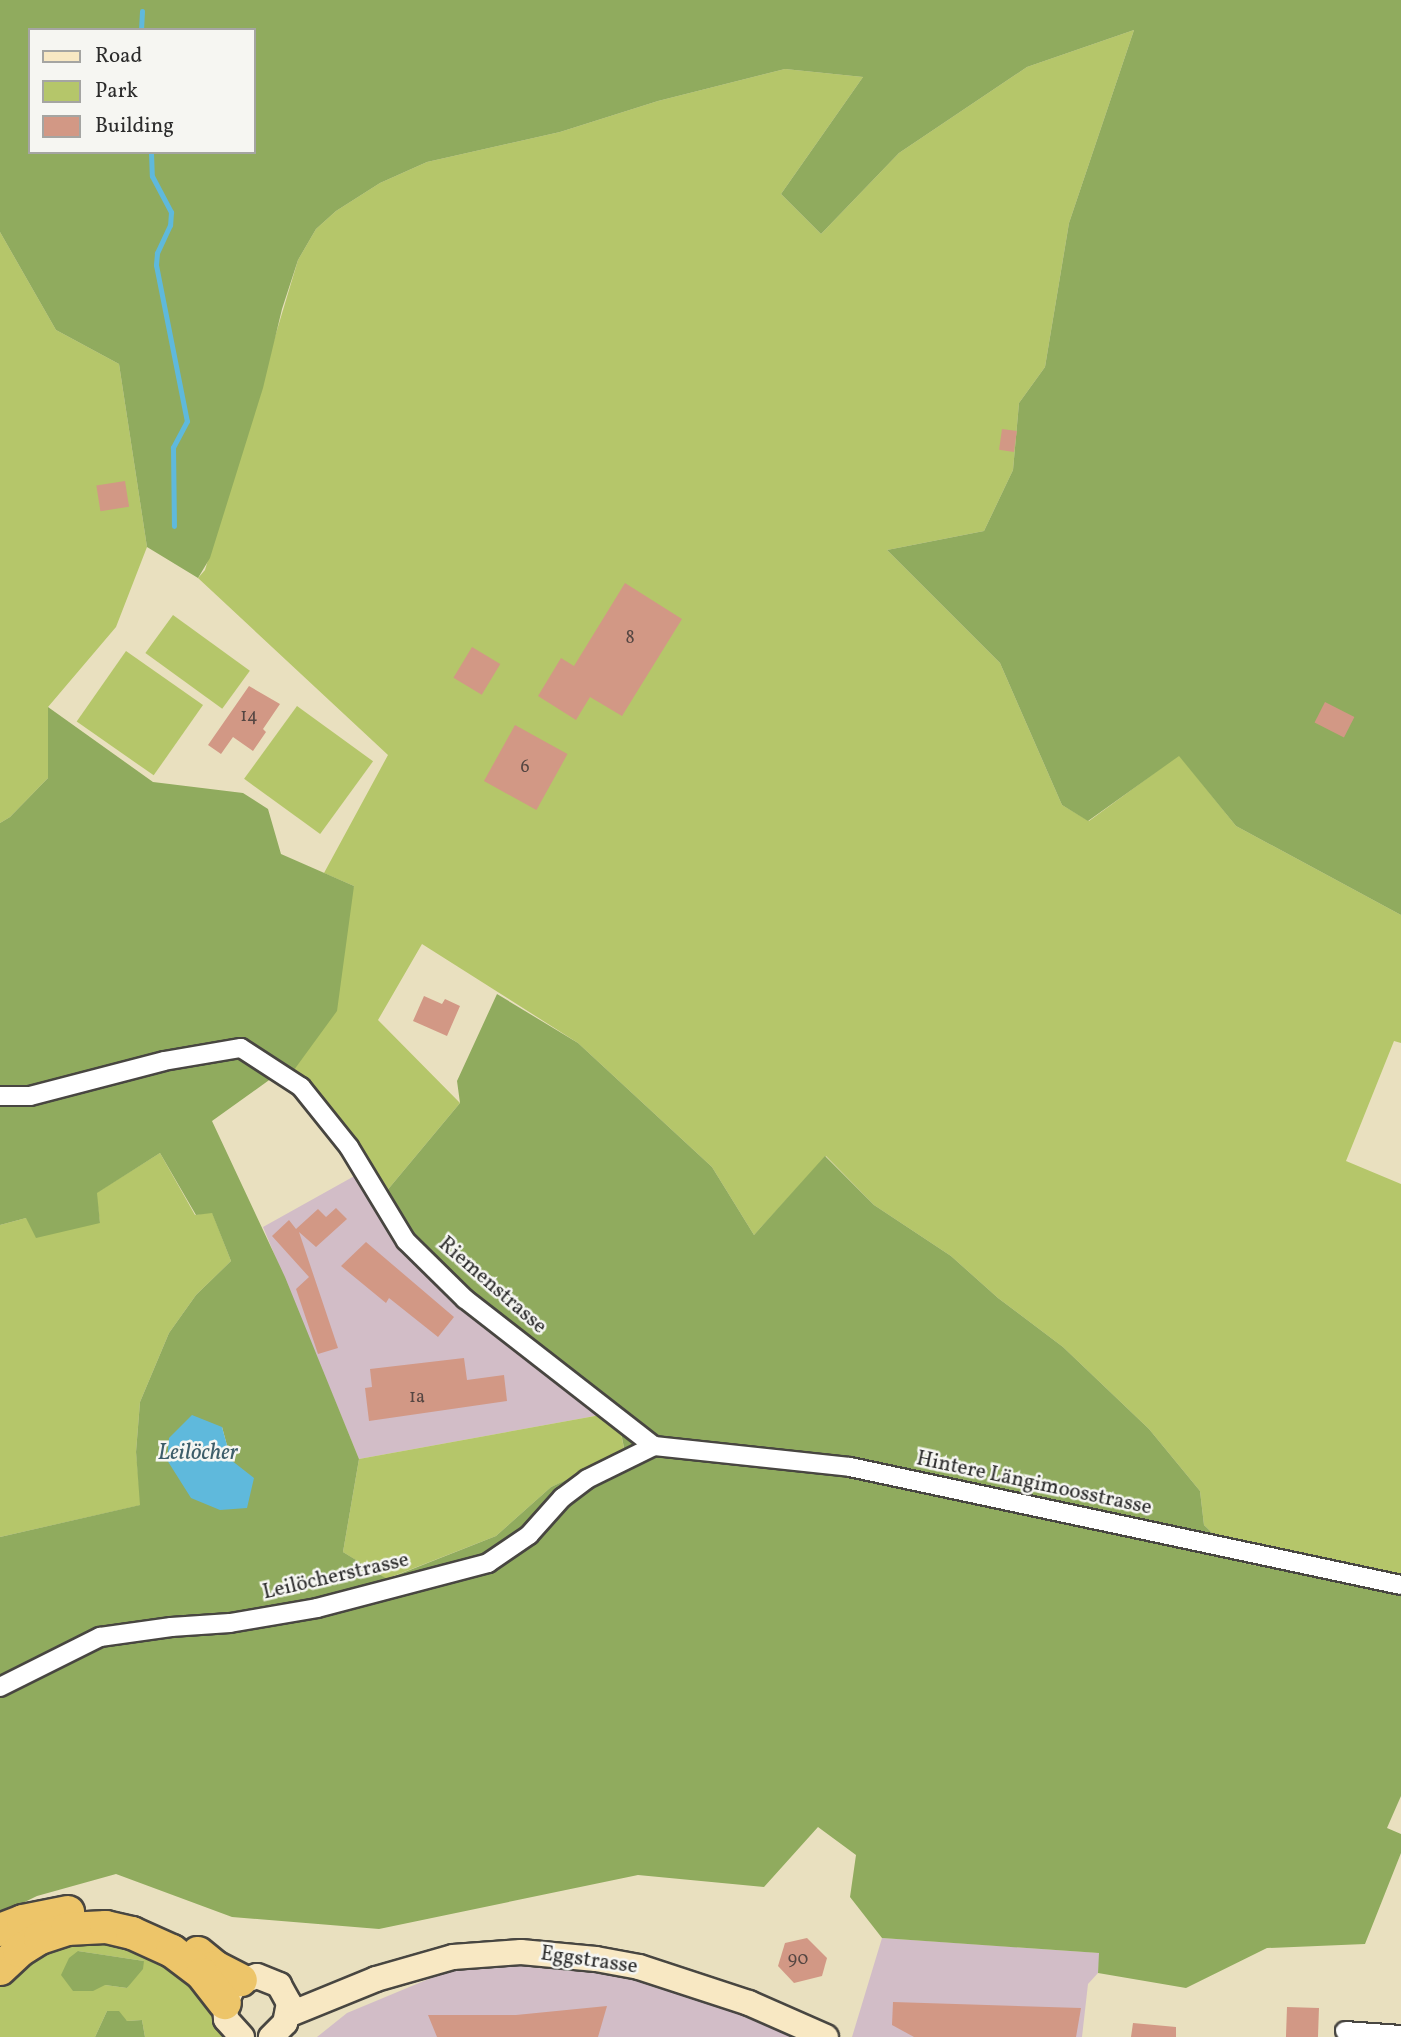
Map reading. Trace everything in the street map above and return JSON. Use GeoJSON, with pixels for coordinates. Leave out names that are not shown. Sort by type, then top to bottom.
{"type":"FeatureCollection","features":[{"type":"Feature","properties":{"kind":"highway"},"geometry":{"type":"LineString","coordinates":[[0,1930],[23,1921],[64,1913],[121,1916],[176,1937],[215,1966],[234,2017]]}},
{"type":"Feature","properties":{"kind":"highway"},"geometry":{"type":"LineString","coordinates":[[0,1969],[40,1938],[67,1929],[106,1927],[146,1938],[172,1951],[202,1974],[234,2017]]}},
{"type":"Feature","properties":{"kind":"main road","name":"Eggstrasse"},"geometry":{"type":"LineString","coordinates":[[288,2015],[345,1991],[453,1957],[511,1952],[564,1955],[639,1967],[772,2011],[826,2037]]}},
{"type":"Feature","properties":{"kind":"main road"},"geometry":{"type":"LineString","coordinates":[[234,2017],[265,1977],[284,1991],[289,2003],[288,2015],[281,2029],[271,2037]]}},
{"type":"Feature","properties":{"kind":"main road","name":"Eggstrasse"},"geometry":{"type":"LineString","coordinates":[[284,1991],[345,1991]]}},
{"type":"Feature","properties":{"kind":"street","name":"Riemenstrasse"},"geometry":{"type":"LineString","coordinates":[[0,1096],[30,1096],[164,1061],[241,1048],[301,1087],[349,1147],[406,1241],[466,1299],[654,1446]]}},
{"type":"Feature","properties":{"kind":"street","name":"Hintere Längimoosstrasse"},"geometry":{"type":"LineString","coordinates":[[654,1446],[850,1467],[1401,1585]]}},
{"type":"Feature","properties":{"kind":"street","name":"Leilöcherstrasse"},"geometry":{"type":"LineString","coordinates":[[0,1687],[100,1637],[230,1623],[317,1608],[488,1563],[529,1535],[562,1498],[587,1479],[654,1446]]}},
{"type":"Feature","properties":{"kind":"street"},"geometry":{"type":"LineString","coordinates":[[1345,2031],[1401,2035]]}},
{"type":"Feature","properties":{"kind":"shaded area"},"geometry":{"type":"Polygon","coordinates":[[[358,1174],[404,1228],[476,1295],[617,1412],[359,1459],[263,1227],[358,1174]]]}},
{"type":"Feature","properties":{"kind":"shaded area"},"geometry":{"type":"Polygon","coordinates":[[[882,1938],[1100,1953],[1098,1973],[1088,1984],[1082,2037],[852,2037],[882,1938]]]}},
{"type":"Feature","properties":{"kind":"shaded area"},"geometry":{"type":"Polygon","coordinates":[[[518,1963],[615,1973],[764,2022],[791,2037],[317,2037],[347,2013],[455,1968],[518,1963]]]}},
{"type":"Feature","properties":{"kind":"green space"},"geometry":{"type":"Polygon","coordinates":[[[0,0],[1401,0],[1401,915],[1236,826],[1179,756],[1088,821],[1062,805],[1000,663],[887,550],[984,531],[1013,470],[1019,403],[1045,367],[1069,223],[1134,30],[1027,67],[899,153],[821,234],[781,194],[863,77],[785,69],[658,101],[560,132],[427,162],[380,183],[336,211],[316,229],[298,260],[282,309],[263,388],[210,558],[198,578],[147,547],[119,364],[56,330],[0,232],[0,0]]]}},
{"type":"Feature","properties":{"kind":"green space"},"geometry":{"type":"Polygon","coordinates":[[[1134,30],[1069,223],[1045,367],[1019,403],[1013,470],[984,531],[887,550],[1000,663],[1062,805],[1089,821],[1179,755],[1236,826],[1401,915],[1401,1043],[1394,1041],[1346,1161],[1401,1184],[1401,1593],[1243,1563],[1204,1525],[1200,1491],[1149,1429],[1063,1347],[998,1298],[951,1256],[874,1205],[826,1156],[754,1235],[712,1167],[578,1043],[422,944],[378,1020],[460,1103],[385,1193],[358,1174],[294,1091],[272,1078],[354,886],[324,873],[388,755],[198,578],[205,570],[298,260],[316,229],[336,211],[380,183],[427,162],[560,132],[658,101],[785,69],[863,77],[781,194],[821,234],[899,153],[1027,67],[1134,30]]]}},
{"type":"Feature","properties":{"kind":"green space"},"geometry":{"type":"Polygon","coordinates":[[[0,232],[56,330],[119,364],[147,547],[116,627],[48,707],[48,778],[10,817],[0,823],[0,232]]]}},
{"type":"Feature","properties":{"kind":"green space"},"geometry":{"type":"Polygon","coordinates":[[[173,615],[250,671],[222,709],[145,653],[173,615]]]}},
{"type":"Feature","properties":{"kind":"green space"},"geometry":{"type":"Polygon","coordinates":[[[126,651],[203,705],[154,775],[77,721],[126,651]]]}},
{"type":"Feature","properties":{"kind":"green space"},"geometry":{"type":"Polygon","coordinates":[[[297,706],[373,761],[320,834],[244,779],[297,706]]]}},
{"type":"Feature","properties":{"kind":"green space"},"geometry":{"type":"Polygon","coordinates":[[[48,707],[153,782],[243,793],[268,809],[281,854],[354,886],[337,1011],[294,1070],[272,1078],[212,1121],[285,1277],[359,1459],[343,1552],[387,1579],[496,1536],[551,1487],[625,1453],[617,1412],[476,1295],[404,1228],[385,1193],[460,1103],[457,1081],[497,994],[578,1043],[712,1167],[754,1235],[825,1156],[874,1205],[951,1256],[998,1298],[1063,1347],[1149,1429],[1200,1491],[1204,1525],[1243,1563],[1401,1593],[1401,1796],[1387,1828],[1401,1834],[1401,1853],[1365,1944],[1267,1948],[1186,1988],[1098,1973],[1099,1953],[882,1938],[850,1897],[856,1855],[818,1827],[764,1887],[638,1875],[379,1929],[232,1917],[116,1874],[37,1896],[0,1914],[0,1537],[140,1505],[136,1452],[140,1402],[169,1333],[196,1295],[231,1261],[212,1213],[196,1215],[160,1153],[97,1193],[100,1223],[36,1238],[26,1218],[0,1225],[0,823],[10,817],[48,778],[48,707]],[[222,1427],[220,1510],[231,1460],[222,1427]]]}},
{"type":"Feature","properties":{"kind":"green space"},"geometry":{"type":"Polygon","coordinates":[[[160,1153],[195,1215],[212,1212],[231,1261],[196,1295],[169,1333],[140,1402],[136,1452],[141,1505],[0,1537],[0,1225],[26,1218],[100,1223],[96,1193],[160,1153]]]}},
{"type":"Feature","properties":{"kind":"green space"},"geometry":{"type":"Polygon","coordinates":[[[617,1412],[625,1454],[551,1487],[496,1536],[386,1579],[343,1552],[359,1459],[617,1412]]]}},
{"type":"Feature","properties":{"kind":"green space"},"geometry":{"type":"Polygon","coordinates":[[[82,1937],[150,1950],[209,1994],[222,2037],[145,2037],[142,2020],[127,2021],[107,2011],[95,2037],[0,2037],[0,1984],[12,1969],[36,1951],[82,1937]],[[78,1951],[105,1985],[127,1988],[144,1961],[78,1951]]]}},
{"type":"Feature","properties":{"kind":"green space"},"geometry":{"type":"Polygon","coordinates":[[[78,1951],[144,1961],[143,1969],[127,1988],[105,1985],[93,1991],[73,1991],[61,1975],[69,1958],[78,1951]]]}},
{"type":"Feature","properties":{"kind":"green space"},"geometry":{"type":"Polygon","coordinates":[[[107,2011],[119,2011],[127,2021],[142,2020],[145,2037],[95,2037],[107,2011]]]}},
{"type":"Feature","properties":{"kind":"water","name":"Leilöcher"},"geometry":{"type":"Polygon","coordinates":[[[192,1415],[222,1427],[231,1460],[254,1478],[247,1508],[220,1510],[191,1498],[167,1460],[169,1438],[192,1415]]]}},
{"type":"Feature","properties":{"kind":"building"},"geometry":{"type":"Polygon","coordinates":[[[1002,429],[1017,431],[1014,452],[999,450],[1002,429]]]}},
{"type":"Feature","properties":{"kind":"building"},"geometry":{"type":"Polygon","coordinates":[[[125,481],[129,507],[100,511],[96,486],[125,481]]]}},
{"type":"Feature","properties":{"kind":"building"},"geometry":{"type":"Polygon","coordinates":[[[625,583],[682,619],[622,716],[590,697],[576,720],[538,696],[561,658],[574,666],[625,583]]]}},
{"type":"Feature","properties":{"kind":"building"},"geometry":{"type":"Polygon","coordinates":[[[472,647],[500,664],[482,695],[453,678],[472,647]]]}},
{"type":"Feature","properties":{"kind":"building"},"geometry":{"type":"Polygon","coordinates":[[[249,686],[280,704],[263,729],[266,732],[253,751],[233,737],[221,754],[208,745],[249,686]]]}},
{"type":"Feature","properties":{"kind":"building"},"geometry":{"type":"Polygon","coordinates":[[[1325,702],[1354,717],[1344,737],[1315,722],[1325,702]]]}},
{"type":"Feature","properties":{"kind":"building"},"geometry":{"type":"Polygon","coordinates":[[[515,725],[567,754],[536,810],[484,781],[515,725]]]}},
{"type":"Feature","properties":{"kind":"building"},"geometry":{"type":"Polygon","coordinates":[[[424,996],[442,1004],[445,999],[460,1006],[447,1036],[413,1021],[424,996]]]}},
{"type":"Feature","properties":{"kind":"building"},"geometry":{"type":"Polygon","coordinates":[[[336,1208],[347,1219],[316,1247],[299,1232],[338,1348],[318,1354],[296,1289],[309,1277],[272,1236],[289,1220],[296,1229],[318,1209],[326,1217],[336,1208]]]}},
{"type":"Feature","properties":{"kind":"building"},"geometry":{"type":"Polygon","coordinates":[[[366,1242],[454,1317],[438,1337],[389,1298],[386,1303],[341,1266],[366,1242]]]}},
{"type":"Feature","properties":{"kind":"building"},"geometry":{"type":"Polygon","coordinates":[[[464,1358],[467,1380],[504,1375],[507,1401],[369,1421],[365,1388],[372,1387],[370,1369],[464,1358]]]}},
{"type":"Feature","properties":{"kind":"building"},"geometry":{"type":"Polygon","coordinates":[[[807,1938],[827,1958],[822,1976],[794,1983],[778,1966],[785,1943],[807,1938]]]}},
{"type":"Feature","properties":{"kind":"building"},"geometry":{"type":"Polygon","coordinates":[[[893,2002],[1081,2008],[1076,2037],[914,2037],[892,2025],[893,2002]]]}},
{"type":"Feature","properties":{"kind":"building"},"geometry":{"type":"Polygon","coordinates":[[[607,2006],[598,2037],[437,2037],[428,2015],[516,2015],[607,2006]]]}},
{"type":"Feature","properties":{"kind":"building"},"geometry":{"type":"Polygon","coordinates":[[[1287,2007],[1319,2008],[1318,2037],[1286,2037],[1287,2007]]]}},
{"type":"Feature","properties":{"kind":"building"},"geometry":{"type":"Polygon","coordinates":[[[1133,2023],[1176,2027],[1176,2037],[1131,2037],[1133,2023]]]}},
{"type":"Feature","properties":{"kind":"waterway"},"geometry":{"type":"LineString","coordinates":[[141,28],[142,11]]}},
{"type":"Feature","properties":{"kind":"waterway"},"geometry":{"type":"LineString","coordinates":[[151,154],[152,176],[171,212],[170,225],[157,253],[156,265],[187,421],[173,447],[174,526]]}}]}
